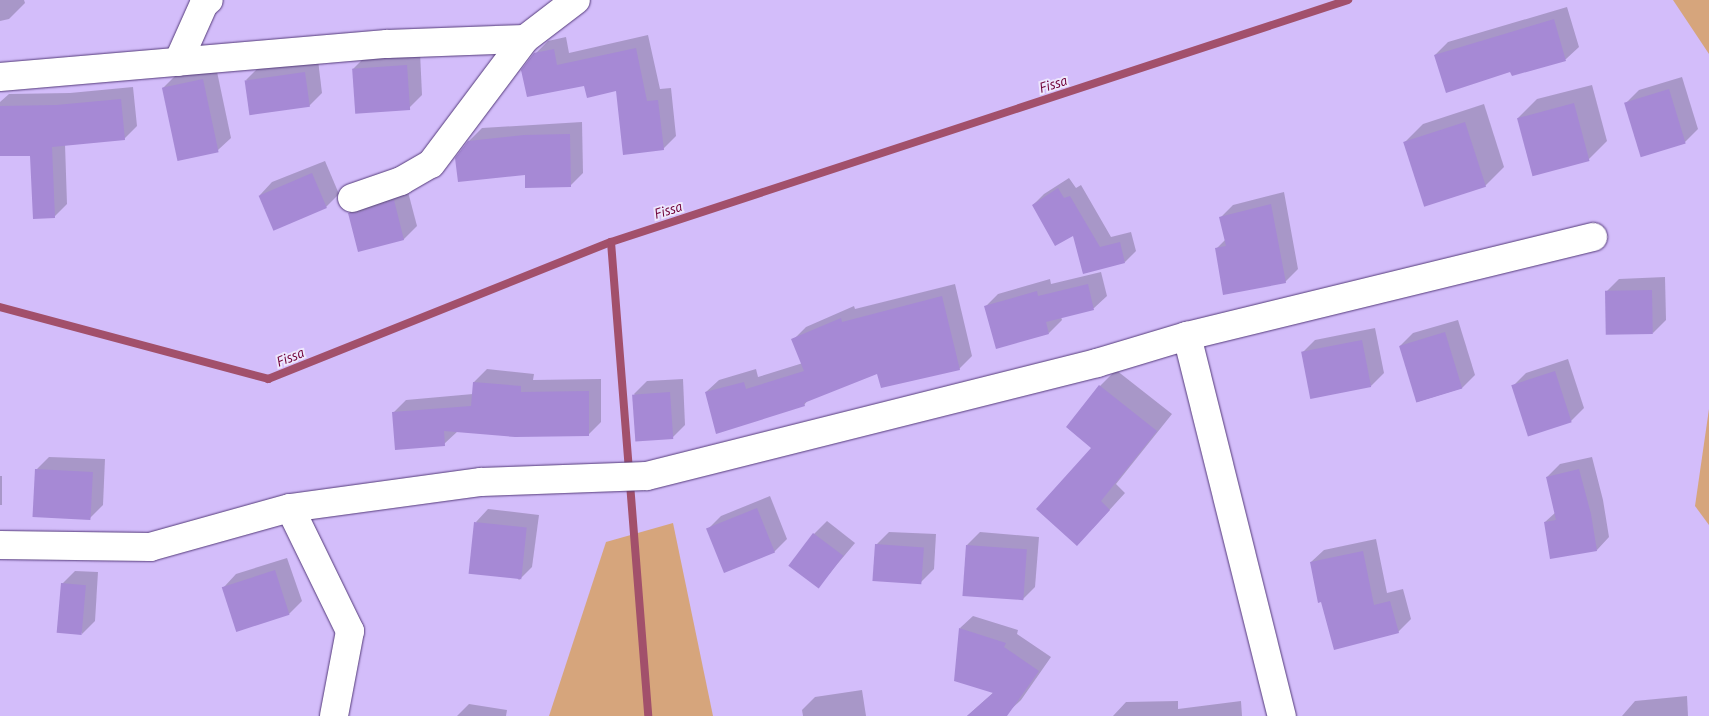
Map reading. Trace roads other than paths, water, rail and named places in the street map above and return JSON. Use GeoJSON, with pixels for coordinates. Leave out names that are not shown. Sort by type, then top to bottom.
{"type":"FeatureCollection","features":[{"type":"Feature","properties":{"kind":"street"},"geometry":{"type":"LineString","coordinates":[[178,62],[204,4],[209,0]]}},
{"type":"Feature","properties":{"kind":"street"},"geometry":{"type":"LineString","coordinates":[[352,198],[401,181],[431,164],[525,39],[576,0]]}},
{"type":"Feature","properties":{"kind":"street"},"geometry":{"type":"LineString","coordinates":[[0,76],[387,44],[525,39]]}},
{"type":"Feature","properties":{"kind":"street"},"geometry":{"type":"LineString","coordinates":[[0,544],[150,547],[290,508],[481,482],[647,476],[1097,363],[1187,336],[1593,237]]}},
{"type":"Feature","properties":{"kind":"street"},"geometry":{"type":"LineString","coordinates":[[1187,336],[1282,716]]}},
{"type":"Feature","properties":{"kind":"street"},"geometry":{"type":"LineString","coordinates":[[290,508],[350,632],[334,716]]}},
{"type":"Feature","properties":{"kind":"waterway","name":"Fissa"},"geometry":{"type":"LineString","coordinates":[[0,307],[268,379],[611,242],[1348,0]]}},
{"type":"Feature","properties":{"kind":"waterway"},"geometry":{"type":"LineString","coordinates":[[611,242],[648,716]]}}]}
